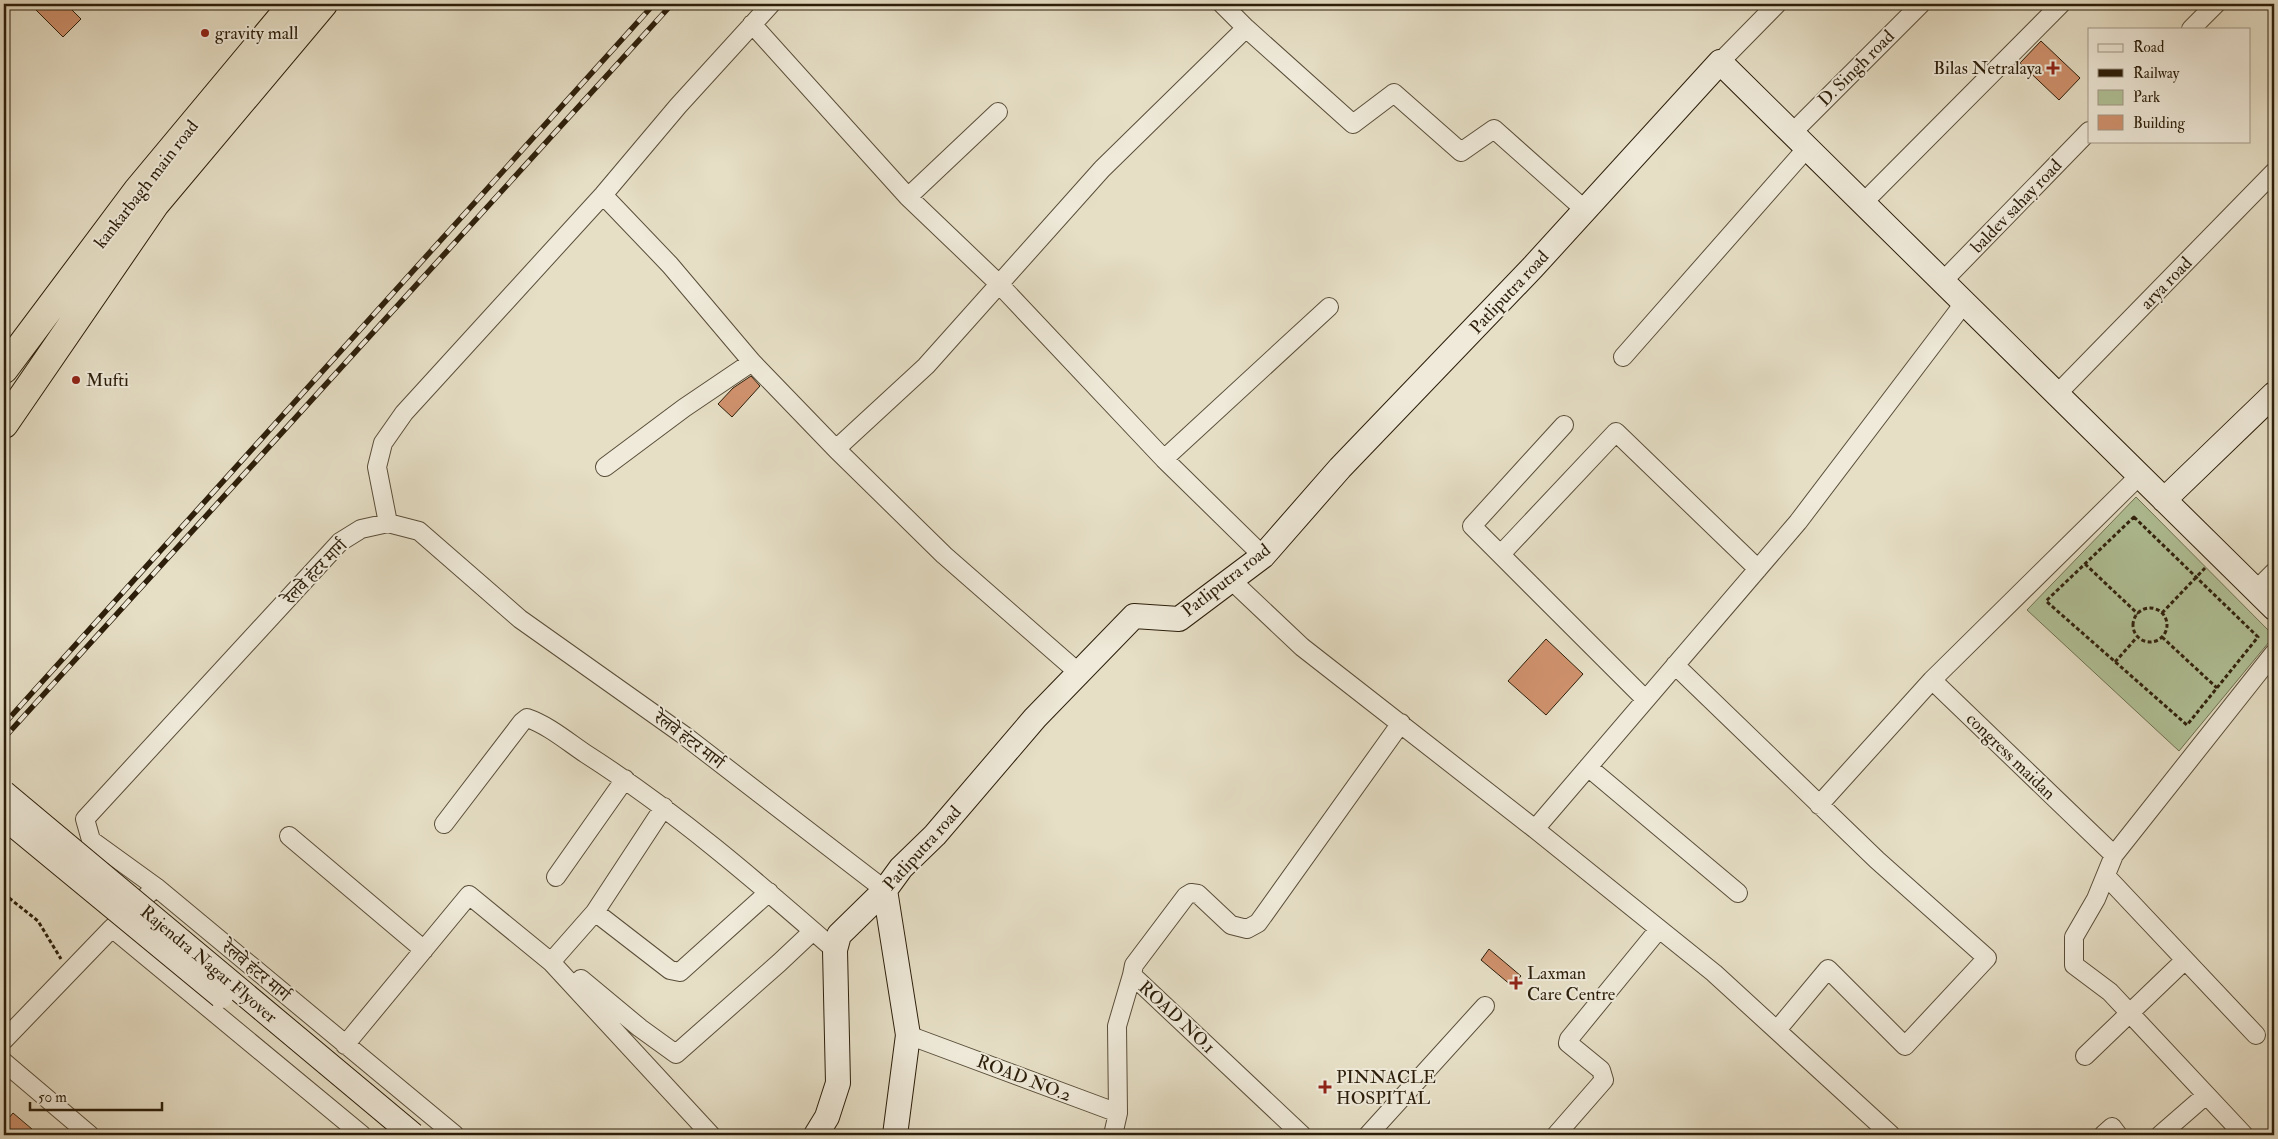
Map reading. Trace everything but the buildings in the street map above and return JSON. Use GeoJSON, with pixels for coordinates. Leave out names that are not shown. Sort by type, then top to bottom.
{"type":"FeatureCollection","features":[{"type":"Feature","properties":{"kind":"highway","name":"kankarbagh main road"},"geometry":{"type":"LineString","coordinates":[[4,370],[138,190],[293,4]]}},
{"type":"Feature","properties":{"kind":"highway"},"geometry":{"type":"LineString","coordinates":[[4,424],[155,204],[323,4]]}},
{"type":"Feature","properties":{"kind":"street"},"geometry":{"type":"LineString","coordinates":[[388,523],[378,467],[384,443],[404,413],[603,195],[678,106],[771,4]]}},
{"type":"Feature","properties":{"kind":"street"},"geometry":{"type":"LineString","coordinates":[[1222,4],[1353,124],[1394,93],[1461,152],[1494,129],[1585,210]]}},
{"type":"Feature","properties":{"kind":"street","name":"D. Singh road"},"geometry":{"type":"LineString","coordinates":[[1623,357],[1800,140],[1921,4]]}},
{"type":"Feature","properties":{"kind":"street"},"geometry":{"type":"LineString","coordinates":[[1863,203],[2061,4]]}},
{"type":"Feature","properties":{"kind":"street"},"geometry":{"type":"LineString","coordinates":[[2192,28],[2216,4]]}},
{"type":"Feature","properties":{"kind":"street"},"geometry":{"type":"LineString","coordinates":[[1776,5],[1720,62],[2274,608]]}},
{"type":"Feature","properties":{"kind":"street"},"geometry":{"type":"LineString","coordinates":[[752,24],[908,197],[998,283],[1164,459],[1263,556]]}},
{"type":"Feature","properties":{"kind":"street"},"geometry":{"type":"LineString","coordinates":[[836,450],[926,366],[998,283],[1102,170],[1246,28]]}},
{"type":"Feature","properties":{"kind":"street","name":"Patliputra road"},"geometry":{"type":"LineString","coordinates":[[816,1135],[827,1117],[838,1083],[835,950],[839,935],[885,890],[901,868],[935,835],[1034,718],[1134,616],[1179,619],[1263,556],[1340,468],[1585,210],[1720,62]]}},
{"type":"Feature","properties":{"kind":"street"},"geometry":{"type":"LineString","coordinates":[[908,197],[998,112]]}},
{"type":"Feature","properties":{"kind":"street","name":"baldev sahay road"},"geometry":{"type":"LineString","coordinates":[[1943,281],[2088,133]]}},
{"type":"Feature","properties":{"kind":"street","name":"arya road"},"geometry":{"type":"LineString","coordinates":[[2057,394],[2274,172]]}},
{"type":"Feature","properties":{"kind":"street"},"geometry":{"type":"LineString","coordinates":[[603,195],[670,265],[752,362],[836,450],[944,555],[1078,673]]}},
{"type":"Feature","properties":{"kind":"street"},"geometry":{"type":"LineString","coordinates":[[1535,829],[1645,698],[1798,522],[1965,302]]}},
{"type":"Feature","properties":{"kind":"street"},"geometry":{"type":"LineString","coordinates":[[1164,459],[1329,307]]}},
{"type":"Feature","properties":{"kind":"street"},"geometry":{"type":"LineString","coordinates":[[605,467],[684,408],[752,362]]}},
{"type":"Feature","properties":{"kind":"street"},"geometry":{"type":"LineString","coordinates":[[2164,500],[2274,394]]}},
{"type":"Feature","properties":{"kind":"street"},"geometry":{"type":"LineString","coordinates":[[1564,425],[1472,526],[1645,698]]}},
{"type":"Feature","properties":{"kind":"street"},"geometry":{"type":"LineString","coordinates":[[1501,554],[1616,432],[1758,569]]}},
{"type":"Feature","properties":{"kind":"street"},"geometry":{"type":"LineString","coordinates":[[1819,805],[1932,680],[2140,475]]}},
{"type":"Feature","properties":{"kind":"street","name":"रेलवे हंटर मार्ग"},"geometry":{"type":"LineString","coordinates":[[455,1135],[156,887],[91,840],[85,819],[340,542],[361,529],[388,523],[419,531],[520,619],[685,736],[885,890]]}},
{"type":"Feature","properties":{"kind":"street"},"geometry":{"type":"LineString","coordinates":[[2256,590],[2274,572]]}},
{"type":"Feature","properties":{"kind":"street"},"geometry":{"type":"LineString","coordinates":[[1230,579],[1302,647],[1535,829],[1714,973],[1891,1135]]}},
{"type":"Feature","properties":{"kind":"street"},"geometry":{"type":"LineString","coordinates":[[2244,1135],[2110,992],[2074,965],[2074,937],[2096,899],[2114,855],[2274,653]]}},
{"type":"Feature","properties":{"kind":"street"},"geometry":{"type":"LineString","coordinates":[[1675,665],[1877,860],[1987,958],[1906,1046],[1828,968],[1777,1030]]}},
{"type":"Feature","properties":{"kind":"street","name":"congress maidan"},"geometry":{"type":"LineString","coordinates":[[1932,680],[2114,855]]}},
{"type":"Feature","properties":{"kind":"street"},"geometry":{"type":"LineString","coordinates":[[444,824],[522,722],[528,718],[664,806],[769,892],[835,950]]}},
{"type":"Feature","properties":{"kind":"street"},"geometry":{"type":"LineString","coordinates":[[1132,975],[1134,965],[1186,896],[1191,893],[1198,894],[1231,925],[1247,929],[1258,923],[1401,723]]}},
{"type":"Feature","properties":{"kind":"street"},"geometry":{"type":"LineString","coordinates":[[1588,767],[1738,893]]}},
{"type":"Feature","properties":{"kind":"street"},"geometry":{"type":"LineString","coordinates":[[556,877],[625,779]]}},
{"type":"Feature","properties":{"kind":"street","name":"Rajendra Nagar Flyover"},"geometry":{"type":"LineString","coordinates":[[4,793],[414,1135]]}},
{"type":"Feature","properties":{"kind":"street"},"geometry":{"type":"LineString","coordinates":[[551,962],[595,912],[664,806]]}},
{"type":"Feature","properties":{"kind":"street","name":"Rajendra Nagar Flyover"},"geometry":{"type":"LineString","coordinates":[[4,816],[390,1135]]}},
{"type":"Feature","properties":{"kind":"street"},"geometry":{"type":"LineString","coordinates":[[289,836],[424,950]]}},
{"type":"Feature","properties":{"kind":"street"},"geometry":{"type":"LineString","coordinates":[[2106,876],[2256,1035]]}},
{"type":"Feature","properties":{"kind":"street"},"geometry":{"type":"LineString","coordinates":[[4,1040],[112,928],[156,887]]}},
{"type":"Feature","properties":{"kind":"street"},"geometry":{"type":"LineString","coordinates":[[885,890],[908,1034],[896,1135]]}},
{"type":"Feature","properties":{"kind":"street"},"geometry":{"type":"LineString","coordinates":[[595,912],[670,970],[680,972],[769,892]]}},
{"type":"Feature","properties":{"kind":"street"},"geometry":{"type":"LineString","coordinates":[[345,1045],[469,896],[551,962],[711,1135]]}},
{"type":"Feature","properties":{"kind":"street"},"geometry":{"type":"LineString","coordinates":[[112,928],[362,1135]]}},
{"type":"Feature","properties":{"kind":"street"},"geometry":{"type":"LineString","coordinates":[[1556,1135],[1604,1080],[1601,1070],[1568,1043],[1569,1038],[1659,929]]}},
{"type":"Feature","properties":{"kind":"street"},"geometry":{"type":"LineString","coordinates":[[581,979],[633,1023],[676,1054],[779,964],[813,930]]}},
{"type":"Feature","properties":{"kind":"street"},"geometry":{"type":"LineString","coordinates":[[2085,1056],[2185,960]]}},
{"type":"Feature","properties":{"kind":"street","name":"ROAD NO.1"},"geometry":{"type":"LineString","coordinates":[[1118,1114],[1117,1026],[1132,975],[1302,1135]]}},
{"type":"Feature","properties":{"kind":"street"},"geometry":{"type":"LineString","coordinates":[[1368,1135],[1485,1006]]}},
{"type":"Feature","properties":{"kind":"street","name":"ROAD NO.2"},"geometry":{"type":"LineString","coordinates":[[908,1034],[1118,1114]]}},
{"type":"Feature","properties":{"kind":"street"},"geometry":{"type":"LineString","coordinates":[[4,1062],[90,1135]]}},
{"type":"Feature","properties":{"kind":"street"},"geometry":{"type":"LineString","coordinates":[[2160,1135],[2206,1095]]}},
{"type":"Feature","properties":{"kind":"street"},"geometry":{"type":"LineString","coordinates":[[1113,1135],[1118,1114]]}},
{"type":"Feature","properties":{"kind":"street"},"geometry":{"type":"LineString","coordinates":[[2103,1135],[2112,1127],[2118,1135]]}},
{"type":"Feature","properties":{"kind":"path"},"geometry":{"type":"LineString","coordinates":[[2134,517],[2258,637],[2187,725],[2046,601],[2085,564],[2134,517]]}},
{"type":"Feature","properties":{"kind":"path"},"geometry":{"type":"LineString","coordinates":[[2162,613],[2220,554]]}},
{"type":"Feature","properties":{"kind":"path"},"geometry":{"type":"LineString","coordinates":[[2085,564],[2138,614]]}},
{"type":"Feature","properties":{"kind":"path"},"geometry":{"type":"LineString","coordinates":[[2147,608],[2158,610],[2162,613],[2165,617],[2167,628],[2162,637],[2152,641],[2138,636],[2134,622],[2138,614],[2147,608]]}},
{"type":"Feature","properties":{"kind":"path"},"geometry":{"type":"LineString","coordinates":[[2115,662],[2138,636]]}},
{"type":"Feature","properties":{"kind":"path"},"geometry":{"type":"LineString","coordinates":[[2162,637],[2217,688]]}},
{"type":"Feature","properties":{"kind":"path"},"geometry":{"type":"LineString","coordinates":[[4,894],[38,921],[70,972]]}},
{"type":"Feature","properties":{"kind":"green space"},"geometry":{"type":"Polygon","coordinates":[[[2136,497],[2274,636],[2179,751],[2027,610],[2136,497]]]}},
{"type":"Feature","properties":{"kind":"railway"},"geometry":{"type":"LineString","coordinates":[[4,724],[654,4]]}},
{"type":"Feature","properties":{"kind":"railway"},"geometry":{"type":"LineString","coordinates":[[4,738],[672,4]]}},
{"type":"Feature","properties":{"kind":"place","name":"gravity mall"},"geometry":{"type":"Point","coordinates":[205,33]}},
{"type":"Feature","properties":{"kind":"place","name":"Bilas Netralaya"},"geometry":{"type":"Point","coordinates":[2053,68]}},
{"type":"Feature","properties":{"kind":"place","name":"Mufti"},"geometry":{"type":"Point","coordinates":[76,380]}},
{"type":"Feature","properties":{"kind":"place","name":"Laxman Care Centre"},"geometry":{"type":"Point","coordinates":[1516,983]}},
{"type":"Feature","properties":{"kind":"place","name":"PINNACLE HOSPITAL"},"geometry":{"type":"Point","coordinates":[1325,1087]}}]}
